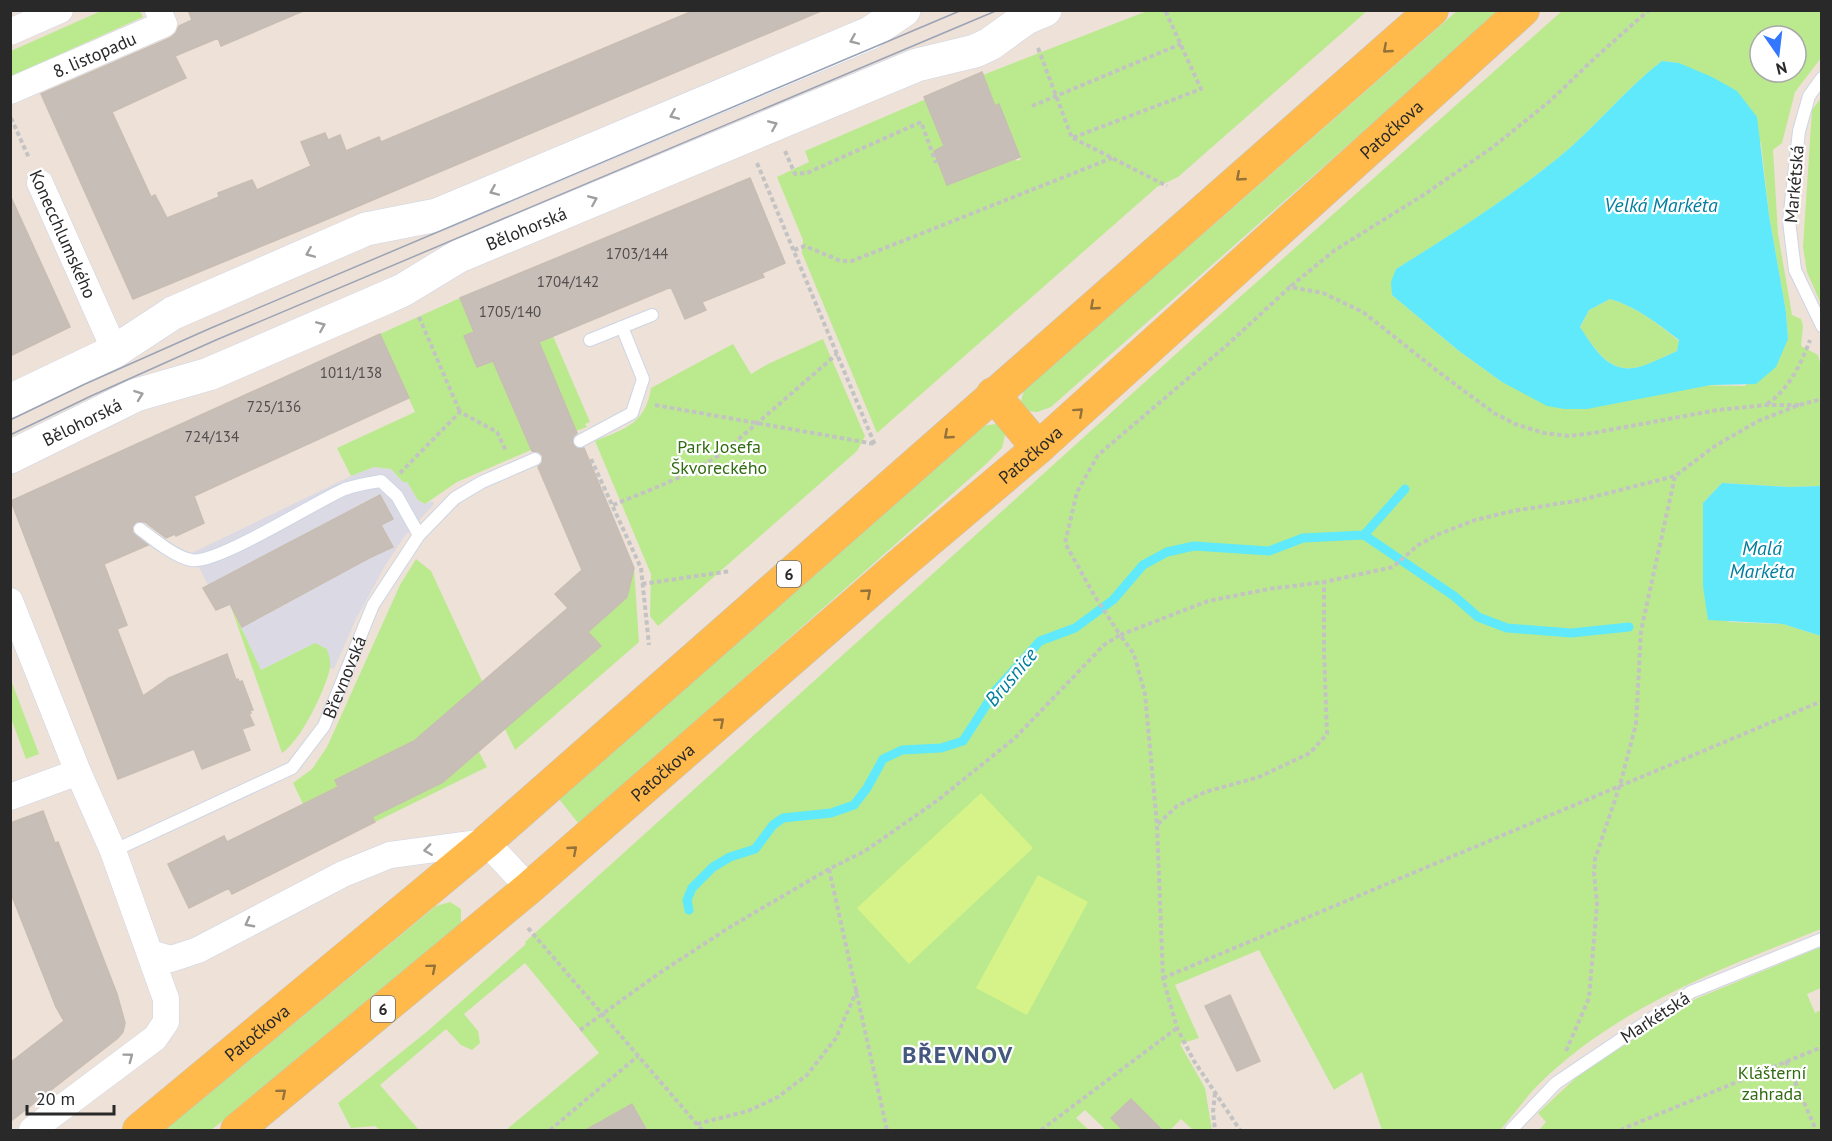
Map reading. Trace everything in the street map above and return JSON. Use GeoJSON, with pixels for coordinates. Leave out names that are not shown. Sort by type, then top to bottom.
{"type":"FeatureCollection","features":[{"type":"Feature","properties":{"kind":"main road","name":"Patočkova"},"geometry":{"type":"LineString","coordinates":[[139,1131],[486,842],[1432,10]]}},
{"type":"Feature","properties":{"kind":"main road","name":"Patočkova"},"geometry":{"type":"LineString","coordinates":[[237,1131],[529,888],[902,563],[1038,448],[1523,10]]}},
{"type":"Feature","properties":{"kind":"main road"},"geometry":{"type":"LineString","coordinates":[[993,394],[1038,448]]}},
{"type":"Feature","properties":{"kind":"street"},"geometry":{"type":"LineString","coordinates":[[10,33],[60,10]]}},
{"type":"Feature","properties":{"kind":"street","name":"8. listopadu"},"geometry":{"type":"LineString","coordinates":[[10,91],[164,24],[158,10]]}},
{"type":"Feature","properties":{"kind":"street"},"geometry":{"type":"LineString","coordinates":[[10,401],[115,351],[173,313],[366,229],[437,215],[870,33],[904,10]]}},
{"type":"Feature","properties":{"kind":"street","name":"Bělohorská"},"geometry":{"type":"LineString","coordinates":[[10,457],[136,395],[208,374],[385,298],[470,251],[917,65],[975,51],[990,44],[1026,18],[1045,10]]}},
{"type":"Feature","properties":{"kind":"street","name":"Konecchlumského"},"geometry":{"type":"LineString","coordinates":[[40,183],[115,351]]}},
{"type":"Feature","properties":{"kind":"street"},"geometry":{"type":"LineString","coordinates":[[10,601],[112,851],[166,999],[166,1022],[155,1038],[32,1131]]}},
{"type":"Feature","properties":{"kind":"street"},"geometry":{"type":"LineString","coordinates":[[10,797],[78,772]]}},
{"type":"Feature","properties":{"kind":"street"},"geometry":{"type":"LineString","coordinates":[[150,953],[171,959],[198,950],[344,874],[390,855],[486,842],[529,888]]}},
{"type":"Feature","properties":{"kind":"lane","name":"Markétská"},"geometry":{"type":"LineString","coordinates":[[1821,78],[1809,96],[1799,131],[1789,221],[1794,270],[1821,326]]}},
{"type":"Feature","properties":{"kind":"lane"},"geometry":{"type":"LineString","coordinates":[[590,340],[652,315]]}},
{"type":"Feature","properties":{"kind":"lane"},"geometry":{"type":"LineString","coordinates":[[580,441],[632,413],[643,379],[622,327]]}},
{"type":"Feature","properties":{"kind":"lane","name":"Břevnovská"},"geometry":{"type":"LineString","coordinates":[[112,851],[292,768],[324,726],[373,605],[419,535],[455,498],[535,459]]}},
{"type":"Feature","properties":{"kind":"lane"},"geometry":{"type":"LineString","coordinates":[[140,529],[161,545],[191,561],[205,560],[249,540],[345,489],[381,481],[397,496],[419,535]]}},
{"type":"Feature","properties":{"kind":"lane","name":"Markétská"},"geometry":{"type":"LineString","coordinates":[[1511,1131],[1556,1083],[1691,992],[1821,939]]}},
{"type":"Feature","properties":{"kind":"path"},"geometry":{"type":"LineString","coordinates":[[1072,138],[1201,89],[1165,10]]}},
{"type":"Feature","properties":{"kind":"path"},"geometry":{"type":"LineString","coordinates":[[1240,1131],[1194,1061],[1177,1028],[1163,978],[1157,825],[1145,694],[1134,654],[1110,621],[1065,543],[1077,492],[1098,455],[1226,346],[1290,286],[1335,250],[1425,194],[1493,147],[1550,102],[1649,10]]}},
{"type":"Feature","properties":{"kind":"path"},"geometry":{"type":"LineString","coordinates":[[1032,106],[1181,44]]}},
{"type":"Feature","properties":{"kind":"path"},"geometry":{"type":"LineString","coordinates":[[1037,45],[1072,138],[1167,186]]}},
{"type":"Feature","properties":{"kind":"path","name":"Konecchlumského"},"geometry":{"type":"LineString","coordinates":[[10,117],[40,183]]}},
{"type":"Feature","properties":{"kind":"path"},"geometry":{"type":"LineString","coordinates":[[785,150],[795,174],[807,173],[921,122],[936,163]]}},
{"type":"Feature","properties":{"kind":"path"},"geometry":{"type":"LineString","coordinates":[[794,250],[805,246],[842,261],[852,261],[1112,158]]}},
{"type":"Feature","properties":{"kind":"path"},"geometry":{"type":"LineString","coordinates":[[636,402],[875,445],[755,159]]}},
{"type":"Feature","properties":{"kind":"path"},"geometry":{"type":"LineString","coordinates":[[1290,286],[1323,293],[1363,312],[1494,413],[1515,424],[1544,433],[1569,436],[1593,434],[1717,410],[1766,405],[1798,405]]}},
{"type":"Feature","properties":{"kind":"path"},"geometry":{"type":"LineString","coordinates":[[1766,405],[1776,399],[1789,383],[1801,362],[1810,340],[1815,312]]}},
{"type":"Feature","properties":{"kind":"path"},"geometry":{"type":"LineString","coordinates":[[419,316],[460,412],[497,432],[513,468]]}},
{"type":"Feature","properties":{"kind":"path"},"geometry":{"type":"LineString","coordinates":[[613,504],[687,475],[706,464],[837,354]]}},
{"type":"Feature","properties":{"kind":"path"},"geometry":{"type":"LineString","coordinates":[[580,1030],[661,972],[730,927],[829,869],[865,851],[955,786],[1015,738],[1104,645],[1120,635],[1208,601],[1269,588],[1324,582],[1394,567],[1418,545],[1475,520],[1512,511],[1581,500],[1675,476],[1715,446],[1758,421],[1798,405],[1821,399]]}},
{"type":"Feature","properties":{"kind":"path"},"geometry":{"type":"LineString","coordinates":[[386,486],[460,412]]}},
{"type":"Feature","properties":{"kind":"path"},"geometry":{"type":"LineString","coordinates":[[593,462],[641,568],[649,645]]}},
{"type":"Feature","properties":{"kind":"path"},"geometry":{"type":"LineString","coordinates":[[1556,1083],[1562,1061],[1589,998],[1598,904],[1594,873],[1595,859],[1620,785],[1636,724],[1641,632],[1675,476]]}},
{"type":"Feature","properties":{"kind":"path"},"geometry":{"type":"LineString","coordinates":[[642,584],[731,571]]}},
{"type":"Feature","properties":{"kind":"path"},"geometry":{"type":"LineString","coordinates":[[1157,825],[1177,806],[1205,792],[1258,777],[1310,753],[1327,734],[1324,582]]}},
{"type":"Feature","properties":{"kind":"path"},"geometry":{"type":"LineString","coordinates":[[1163,978],[1821,701]]}},
{"type":"Feature","properties":{"kind":"path"},"geometry":{"type":"LineString","coordinates":[[829,869],[887,1131]]}},
{"type":"Feature","properties":{"kind":"path"},"geometry":{"type":"LineString","coordinates":[[525,925],[702,1131]]}},
{"type":"Feature","properties":{"kind":"path"},"geometry":{"type":"LineString","coordinates":[[697,1124],[748,1111],[778,1097],[807,1075],[836,1038],[857,990]]}},
{"type":"Feature","properties":{"kind":"path"},"geometry":{"type":"LineString","coordinates":[[1041,1131],[1177,1028]]}},
{"type":"Feature","properties":{"kind":"path"},"geometry":{"type":"LineString","coordinates":[[1620,1131],[1821,1047]]}},
{"type":"Feature","properties":{"kind":"path"},"geometry":{"type":"LineString","coordinates":[[550,1131],[638,1056]]}},
{"type":"Feature","properties":{"kind":"path"},"geometry":{"type":"LineString","coordinates":[[1786,1061],[1816,1131]]}},
{"type":"Feature","properties":{"kind":"path"},"geometry":{"type":"LineString","coordinates":[[1215,1092],[1213,1112],[1215,1131]]}},
{"type":"Feature","properties":{"kind":"shaded area"},"geometry":{"type":"Polygon","coordinates":[[[374,467],[391,469],[403,482],[407,482],[418,500],[425,504],[432,501],[434,504],[404,537],[385,566],[356,619],[334,669],[330,668],[330,659],[309,646],[261,670],[230,605],[216,610],[203,588],[208,585],[192,553],[374,467]]]}},
{"type":"Feature","properties":{"kind":"green space"},"geometry":{"type":"Polygon","coordinates":[[[101,11],[140,11],[143,17],[11,76],[11,51],[101,11]]]}},
{"type":"Feature","properties":{"kind":"green space"},"geometry":{"type":"Polygon","coordinates":[[[1147,11],[1367,11],[1178,177],[1157,187],[877,433],[802,253],[803,240],[777,177],[809,162],[805,151],[926,99],[944,146],[934,151],[947,185],[1009,161],[1016,159],[1017,161],[1021,159],[999,105],[995,106],[983,75],[1147,11]]]}},
{"type":"Feature","properties":{"kind":"green space"},"geometry":{"type":"Polygon","coordinates":[[[1457,11],[1500,11],[1051,407],[1037,412],[1028,411],[1021,401],[1025,387],[1457,11]]]}},
{"type":"Feature","properties":{"kind":"green space"},"geometry":{"type":"Polygon","coordinates":[[[1562,11],[1821,11],[1821,58],[1808,75],[1808,24],[1748,24],[1748,84],[1801,84],[1795,92],[1782,143],[1773,150],[1778,234],[1792,315],[1801,319],[1803,326],[1801,346],[1818,355],[1821,367],[1821,486],[1789,487],[1722,483],[1703,503],[1703,586],[1729,622],[1783,624],[1821,636],[1821,929],[1707,976],[1634,1013],[1599,1035],[1566,1060],[1535,1088],[1500,1130],[1382,1130],[1362,1072],[1334,1090],[1259,950],[1175,985],[1199,1038],[1180,1044],[1205,1088],[1212,1130],[1193,1130],[1181,1119],[1170,1130],[1163,1130],[1131,1099],[1112,1118],[1124,1130],[1106,1130],[1085,1110],[1076,1118],[1089,1130],[647,1130],[632,1104],[586,1130],[506,1130],[599,1053],[525,963],[464,1014],[478,1031],[480,1043],[472,1050],[461,1045],[446,1029],[380,1085],[419,1130],[380,1130],[375,1126],[351,1128],[338,1103],[429,1030],[526,944],[525,942],[1197,335],[1562,11]],[[1662,61],[1635,84],[1572,146],[1539,173],[1479,216],[1396,269],[1392,295],[1459,351],[1502,382],[1745,386],[1788,339],[1786,312],[1769,215],[1761,143],[1679,63],[1662,61]]]}},
{"type":"Feature","properties":{"kind":"green space"},"geometry":{"type":"Polygon","coordinates":[[[1821,98],[1821,304],[1807,272],[1803,247],[1812,110],[1821,98]]]}},
{"type":"Feature","properties":{"kind":"green space"},"geometry":{"type":"Polygon","coordinates":[[[460,298],[474,332],[464,336],[477,367],[494,360],[531,450],[457,482],[425,504],[418,500],[407,482],[403,482],[391,469],[374,467],[351,476],[337,448],[415,412],[380,334],[460,298]]]}},
{"type":"Feature","properties":{"kind":"green space"},"geometry":{"type":"Polygon","coordinates":[[[1610,299],[1638,311],[1663,328],[1679,341],[1677,351],[1649,364],[1633,368],[1624,368],[1608,362],[1580,328],[1589,310],[1610,299]]]}},
{"type":"Feature","properties":{"kind":"green space"},"geometry":{"type":"Polygon","coordinates":[[[553,336],[590,422],[585,424],[587,427],[576,431],[539,342],[553,336]]]}},
{"type":"Feature","properties":{"kind":"green space","name":"Park Josefa Škvoreckého"},"geometry":{"type":"Polygon","coordinates":[[[823,339],[865,436],[857,451],[658,626],[650,616],[651,574],[595,441],[616,433],[639,417],[648,400],[651,388],[733,344],[751,374],[823,339]]]}},
{"type":"Feature","properties":{"kind":"green space"},"geometry":{"type":"Polygon","coordinates":[[[996,424],[1006,431],[1002,448],[985,465],[579,824],[559,799],[982,426],[996,424]]]}},
{"type":"Feature","properties":{"kind":"green space"},"geometry":{"type":"Polygon","coordinates":[[[416,559],[431,571],[483,683],[414,741],[335,780],[338,787],[303,804],[293,783],[312,769],[327,747],[400,585],[416,559]]]}},
{"type":"Feature","properties":{"kind":"green space"},"geometry":{"type":"Polygon","coordinates":[[[634,568],[639,642],[515,750],[505,729],[600,647],[588,632],[634,568]]]}},
{"type":"Feature","properties":{"kind":"green space"},"geometry":{"type":"Polygon","coordinates":[[[230,604],[261,670],[315,643],[327,649],[330,665],[323,689],[297,738],[282,753],[230,604]]]}},
{"type":"Feature","properties":{"kind":"green space"},"geometry":{"type":"Polygon","coordinates":[[[11,680],[39,754],[26,759],[11,718],[11,680]]]}},
{"type":"Feature","properties":{"kind":"green space"},"geometry":{"type":"Polygon","coordinates":[[[479,752],[487,767],[375,822],[372,817],[443,782],[479,752]]]}},
{"type":"Feature","properties":{"kind":"green space"},"geometry":{"type":"Polygon","coordinates":[[[981,793],[1033,848],[909,964],[857,908],[981,793]]]}},
{"type":"Feature","properties":{"kind":"green space"},"geometry":{"type":"Polygon","coordinates":[[[1038,875],[1088,902],[1027,1015],[976,988],[1038,875]]]}},
{"type":"Feature","properties":{"kind":"green space"},"geometry":{"type":"Polygon","coordinates":[[[450,902],[461,909],[461,924],[328,1038],[211,1130],[165,1130],[436,906],[450,902]]]}},
{"type":"Feature","properties":{"kind":"green space","name":"Klášterní zahrada"},"geometry":{"type":"Polygon","coordinates":[[[1821,947],[1821,988],[1807,994],[1815,1013],[1821,1010],[1821,1130],[1539,1130],[1546,1122],[1538,1113],[1581,1073],[1693,1000],[1821,947]]]}},
{"type":"Feature","properties":{"kind":"water","name":"Velká Markéta"},"geometry":{"type":"Polygon","coordinates":[[[1662,61],[1679,63],[1737,91],[1757,117],[1788,339],[1776,367],[1756,384],[1711,385],[1587,409],[1547,406],[1502,382],[1459,351],[1392,295],[1391,282],[1396,269],[1519,188],[1558,158],[1662,61]],[[1610,299],[1589,310],[1580,327],[1595,349],[1608,362],[1615,366],[1633,368],[1649,364],[1677,351],[1679,340],[1646,316],[1610,299]]]}},
{"type":"Feature","properties":{"kind":"water","name":"Malá Markéta"},"geometry":{"type":"Polygon","coordinates":[[[1722,483],[1789,487],[1821,486],[1821,636],[1783,624],[1708,620],[1703,586],[1703,503],[1722,483]]]}},
{"type":"Feature","properties":{"kind":"building"},"geometry":{"type":"Polygon","coordinates":[[[188,10],[303,11],[221,46],[218,38],[175,56],[186,78],[112,112],[151,197],[155,195],[167,218],[219,197],[218,193],[252,180],[257,190],[311,166],[301,142],[325,133],[328,140],[340,135],[346,151],[379,137],[381,142],[695,10],[821,11],[133,299],[41,94],[170,38],[179,26],[192,20],[188,10]]]}},
{"type":"Feature","properties":{"kind":"building"},"geometry":{"type":"Polygon","coordinates":[[[982,72],[995,106],[999,104],[1020,157],[947,185],[934,151],[944,146],[924,97],[982,72]]]}},
{"type":"Feature","properties":{"kind":"building"},"geometry":{"type":"Polygon","coordinates":[[[750,178],[785,263],[762,273],[764,277],[702,302],[706,310],[685,319],[671,287],[539,342],[577,433],[573,437],[573,444],[576,448],[584,448],[634,568],[627,597],[588,632],[601,646],[443,782],[372,817],[375,822],[232,894],[229,888],[189,908],[168,864],[224,836],[227,842],[338,787],[335,780],[414,741],[568,608],[555,594],[582,570],[538,467],[542,463],[543,456],[539,452],[532,451],[493,361],[477,367],[464,336],[474,332],[460,298],[750,178]]]}},
{"type":"Feature","properties":{"kind":"building"},"geometry":{"type":"Polygon","coordinates":[[[10,195],[70,327],[10,356],[10,195]]]}},
{"type":"Feature","properties":{"kind":"building"},"geometry":{"type":"Polygon","coordinates":[[[380,334],[409,398],[194,496],[204,523],[176,536],[175,534],[166,538],[145,522],[136,522],[132,527],[133,533],[148,545],[104,564],[127,625],[117,629],[143,696],[169,678],[227,654],[236,680],[242,681],[253,710],[250,710],[249,714],[254,725],[242,729],[250,750],[202,769],[194,749],[118,779],[11,501],[380,334]]]}},
{"type":"Feature","properties":{"kind":"building"},"geometry":{"type":"Polygon","coordinates":[[[380,495],[393,519],[381,525],[393,547],[242,627],[230,604],[216,610],[203,588],[380,495]]]}},
{"type":"Feature","properties":{"kind":"building"},"geometry":{"type":"Polygon","coordinates":[[[43,811],[55,843],[58,842],[117,994],[125,1023],[123,1032],[118,1038],[11,1121],[11,1062],[64,1021],[56,1007],[10,891],[10,823],[43,811]]]}},
{"type":"Feature","properties":{"kind":"building"},"geometry":{"type":"Polygon","coordinates":[[[1230,995],[1260,1061],[1237,1071],[1205,1006],[1230,995]]]}},
{"type":"Feature","properties":{"kind":"building"},"geometry":{"type":"Polygon","coordinates":[[[1131,1099],[1163,1131],[1124,1131],[1111,1118],[1131,1099]]]}},
{"type":"Feature","properties":{"kind":"building"},"geometry":{"type":"Polygon","coordinates":[[[632,1104],[647,1131],[584,1131],[632,1104]]]}},
{"type":"Feature","properties":{"kind":"waterway","name":"Brusnice"},"geometry":{"type":"LineString","coordinates":[[689,910],[687,900],[692,888],[713,867],[730,857],[755,849],[773,825],[783,818],[831,813],[854,805],[867,788],[883,759],[902,750],[941,748],[963,741],[996,690],[1040,641],[1075,628],[1113,600],[1143,565],[1167,552],[1194,546],[1269,551],[1303,538],[1364,535],[1405,489]]}},
{"type":"Feature","properties":{"kind":"waterway"},"geometry":{"type":"LineString","coordinates":[[1364,535],[1454,596],[1478,617],[1507,628],[1571,633],[1629,627]]}},
{"type":"Feature","properties":{"kind":"tram line"},"geometry":{"type":"LineString","coordinates":[[10,420],[211,328],[962,10]]}},
{"type":"Feature","properties":{"kind":"tram line"},"geometry":{"type":"LineString","coordinates":[[10,435],[216,340],[998,10]]}},
{"type":"Feature","properties":{"kind":"district","name":"BŘEVNOV"},"geometry":{"type":"Point","coordinates":[958,1054]}}]}
